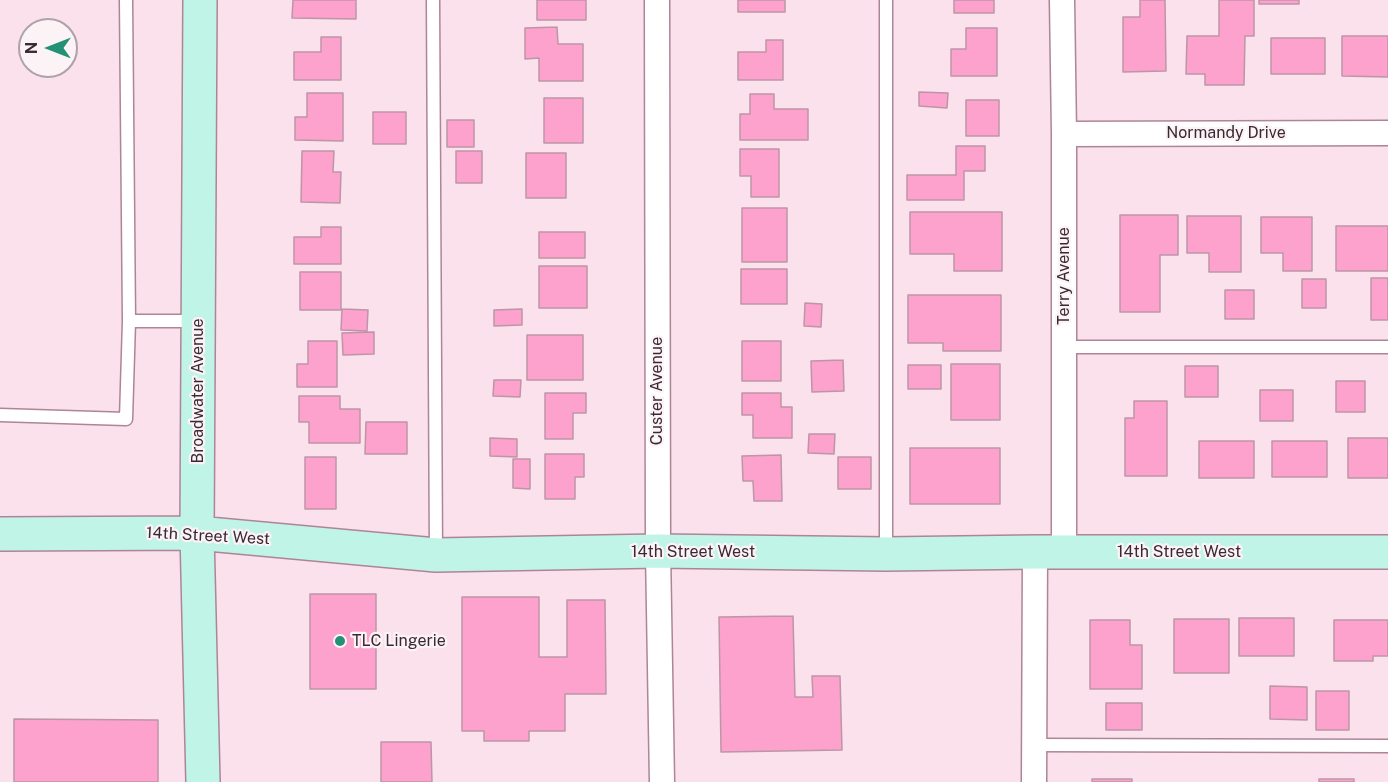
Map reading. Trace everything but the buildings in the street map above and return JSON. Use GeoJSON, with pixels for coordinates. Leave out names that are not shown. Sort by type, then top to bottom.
{"type":"FeatureCollection","features":[{"type":"Feature","properties":{"kind":"street","name":"Broadwater Avenue"},"geometry":{"type":"LineString","coordinates":[[200,0],[197,533],[203,782]]}},
{"type":"Feature","properties":{"kind":"street","name":"Custer Avenue"},"geometry":{"type":"LineString","coordinates":[[657,0],[658,551],[662,782]]}},
{"type":"Feature","properties":{"kind":"street","name":"Terry Avenue"},"geometry":{"type":"LineString","coordinates":[[1034,782],[1034,745],[1064,346],[1062,0]]}},
{"type":"Feature","properties":{"kind":"street","name":"Normandy Drive"},"geometry":{"type":"LineString","coordinates":[[1064,134],[1388,133]]}},
{"type":"Feature","properties":{"kind":"street","name":"14th Street West"},"geometry":{"type":"LineString","coordinates":[[0,534],[197,533],[436,555],[658,551],[886,554],[1388,552]]}},
{"type":"Feature","properties":{"kind":"lane"},"geometry":{"type":"LineString","coordinates":[[0,414],[126,419],[129,321],[126,0]]}},
{"type":"Feature","properties":{"kind":"lane"},"geometry":{"type":"LineString","coordinates":[[432,0],[436,555]]}},
{"type":"Feature","properties":{"kind":"lane"},"geometry":{"type":"LineString","coordinates":[[886,0],[886,554]]}},
{"type":"Feature","properties":{"kind":"lane"},"geometry":{"type":"LineString","coordinates":[[129,321],[198,321]]}},
{"type":"Feature","properties":{"kind":"lane"},"geometry":{"type":"LineString","coordinates":[[1064,346],[1388,347]]}},
{"type":"Feature","properties":{"kind":"lane"},"geometry":{"type":"LineString","coordinates":[[1034,745],[1388,746]]}},
{"type":"Feature","properties":{"kind":"place","name":"TLC Lingerie"},"geometry":{"type":"Point","coordinates":[340,641]}}]}
